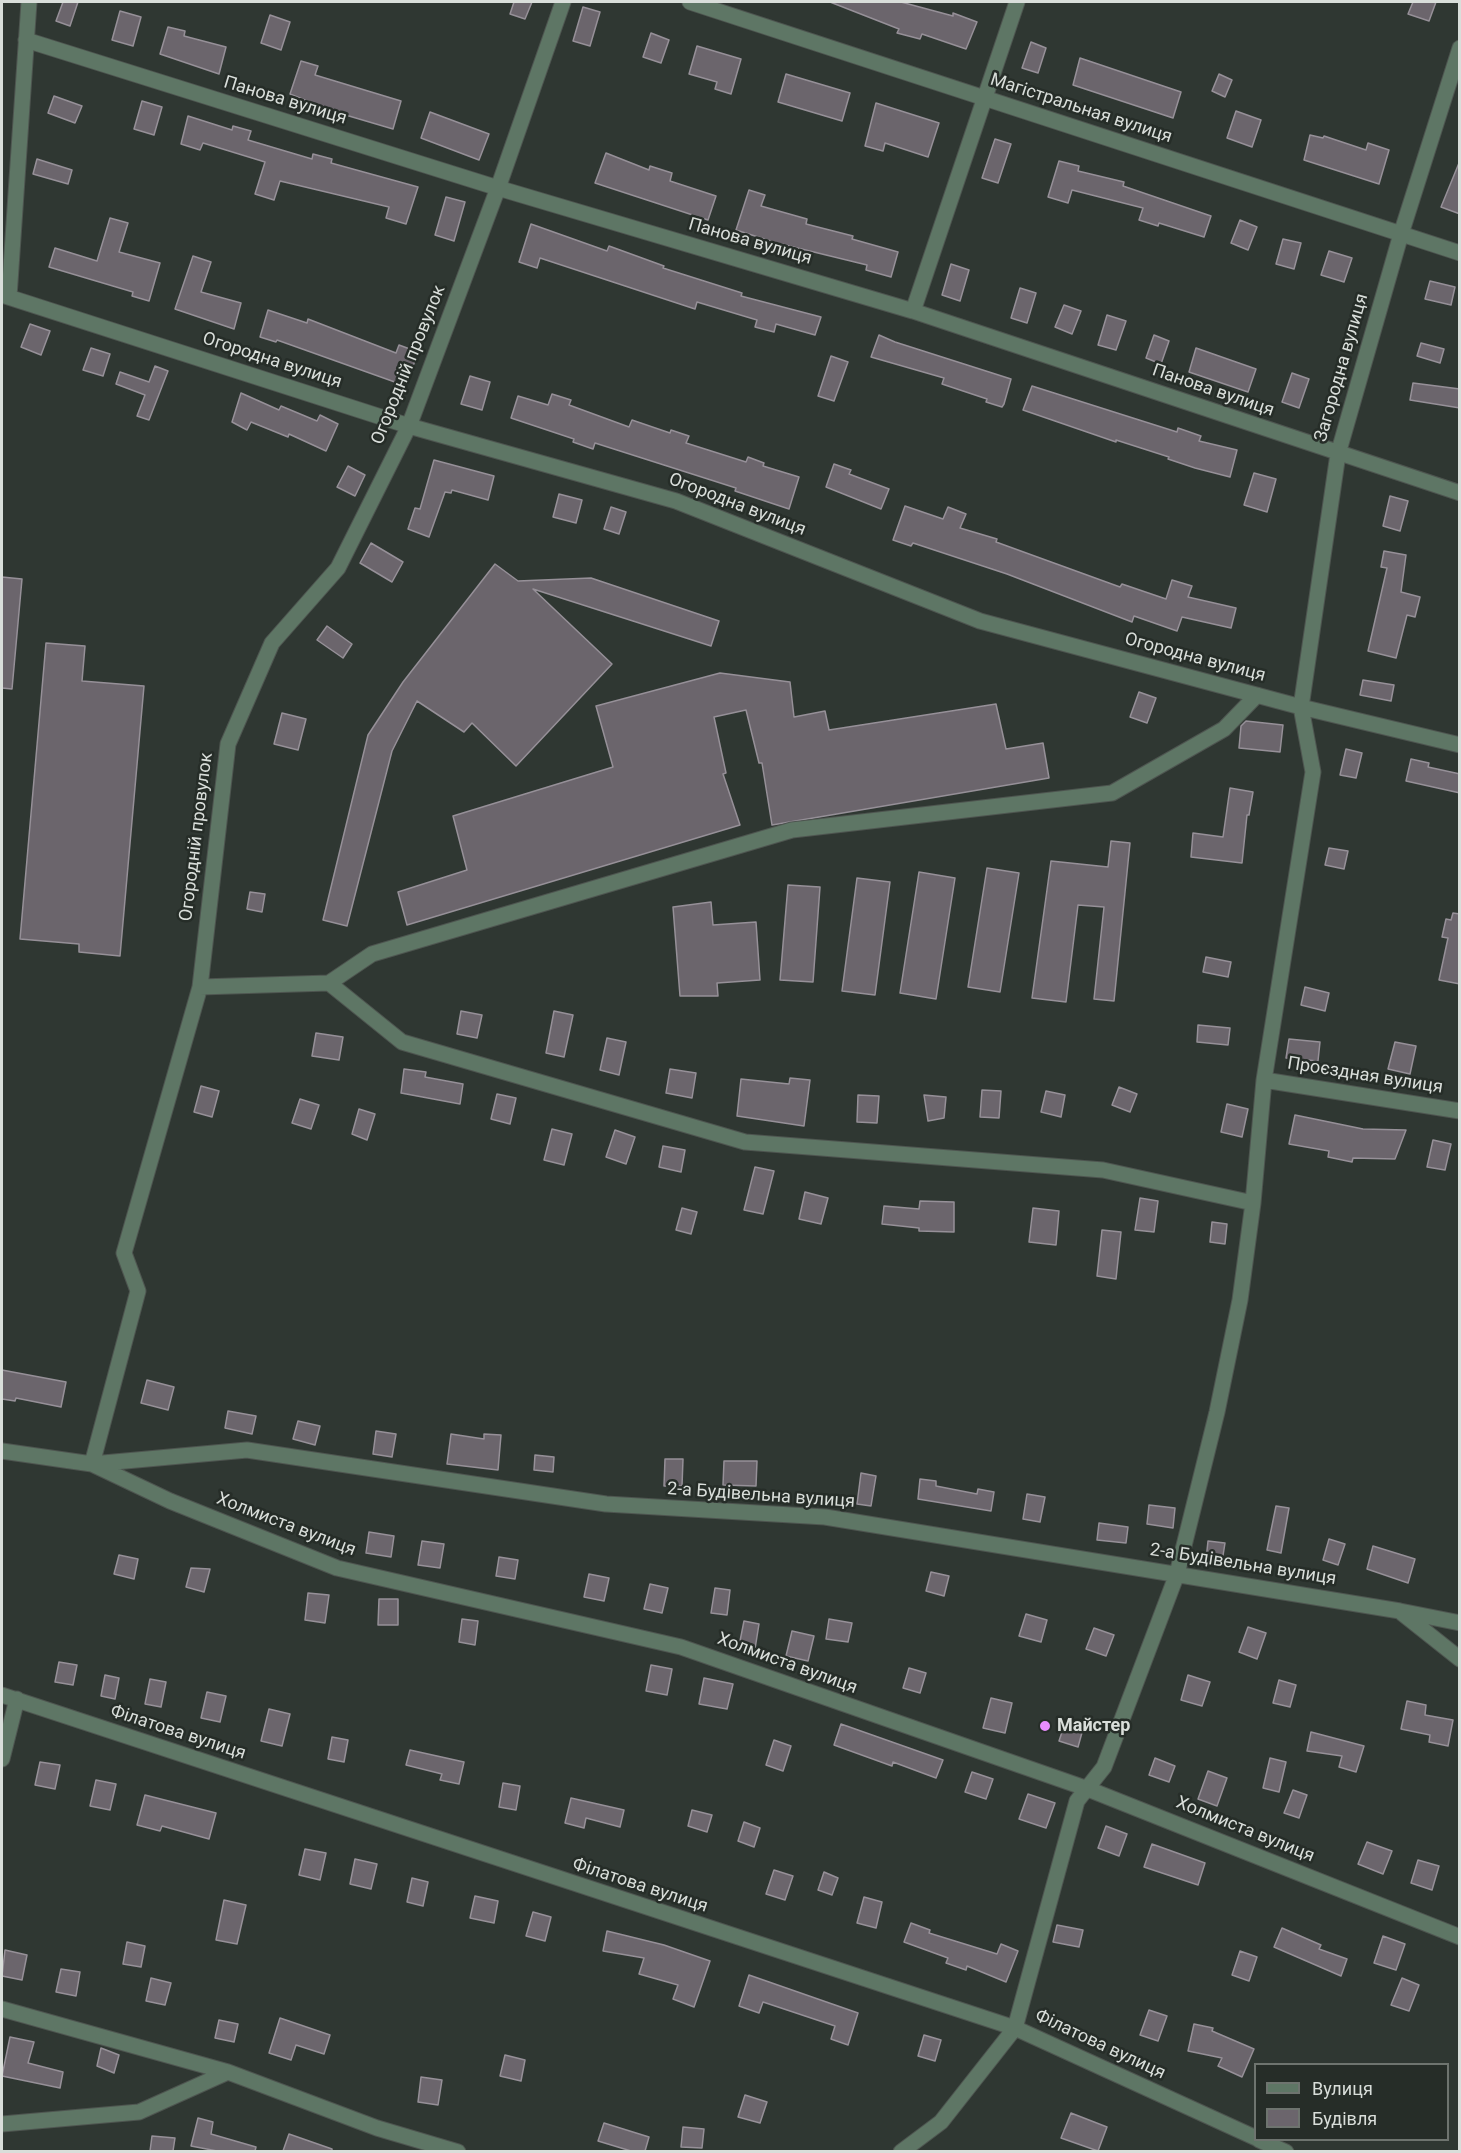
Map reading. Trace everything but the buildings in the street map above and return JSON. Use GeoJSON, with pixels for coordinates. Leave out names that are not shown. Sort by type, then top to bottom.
{"type":"FeatureCollection","features":[{"type":"Feature","properties":{"kind":"street"},"geometry":{"type":"LineString","coordinates":[[5,296],[28,2]]}},
{"type":"Feature","properties":{"kind":"street","name":"Огородній провулок"},"geometry":{"type":"LineString","coordinates":[[92,1464],[138,1291],[124,1253],[200,987],[228,744],[272,643],[338,568],[409,426],[498,188],[563,2]]}},
{"type":"Feature","properties":{"kind":"street","name":"Магістральная вулиця"},"geometry":{"type":"LineString","coordinates":[[690,2],[1460,253]]}},
{"type":"Feature","properties":{"kind":"street"},"geometry":{"type":"LineString","coordinates":[[913,311],[1017,2]]}},
{"type":"Feature","properties":{"kind":"street","name":"Панова вулиця"},"geometry":{"type":"LineString","coordinates":[[26,40],[498,188],[913,311],[1460,493]]}},
{"type":"Feature","properties":{"kind":"street","name":"Загородна вулиця"},"geometry":{"type":"LineString","coordinates":[[1015,2028],[1077,1801],[1104,1767],[1177,1574],[1217,1412],[1240,1300],[1253,1203],[1264,1080],[1313,772],[1301,707],[1338,454],[1401,234],[1460,48]]}},
{"type":"Feature","properties":{"kind":"street","name":"Огородна вулиця"},"geometry":{"type":"LineString","coordinates":[[5,296],[409,426],[676,501],[980,621],[1301,707],[1460,745]]}},
{"type":"Feature","properties":{"kind":"street"},"geometry":{"type":"LineString","coordinates":[[200,987],[329,983],[372,954],[792,830],[1112,793],[1224,729],[1257,695]]}},
{"type":"Feature","properties":{"kind":"street"},"geometry":{"type":"LineString","coordinates":[[329,983],[402,1042],[745,1142],[1103,1170],[1253,1203]]}},
{"type":"Feature","properties":{"kind":"street","name":"Проєздная вулиця"},"geometry":{"type":"LineString","coordinates":[[1264,1080],[1460,1111]]}},
{"type":"Feature","properties":{"kind":"street","name":"2-а Будівельна вулиця"},"geometry":{"type":"LineString","coordinates":[[92,1464],[247,1450],[606,1504],[825,1517],[1400,1611],[1460,1623]]}},
{"type":"Feature","properties":{"kind":"street"},"geometry":{"type":"LineString","coordinates":[[2,1451],[92,1464]]}},
{"type":"Feature","properties":{"kind":"street","name":"Холмиста вулиця"},"geometry":{"type":"LineString","coordinates":[[92,1464],[170,1501],[337,1568],[681,1647],[1088,1789],[1460,1937]]}},
{"type":"Feature","properties":{"kind":"street"},"geometry":{"type":"LineString","coordinates":[[1400,1611],[1460,1659]]}},
{"type":"Feature","properties":{"kind":"street","name":"Філатова вулиця"},"geometry":{"type":"LineString","coordinates":[[2,1695],[707,1929],[1015,2028],[1254,2138]]}},
{"type":"Feature","properties":{"kind":"street"},"geometry":{"type":"LineString","coordinates":[[2,1759],[17,1699]]}},
{"type":"Feature","properties":{"kind":"street"},"geometry":{"type":"LineString","coordinates":[[2,2009],[228,2072],[377,2128],[458,2151]]}},
{"type":"Feature","properties":{"kind":"street"},"geometry":{"type":"LineString","coordinates":[[901,2151],[941,2122],[1015,2028]]}},
{"type":"Feature","properties":{"kind":"street"},"geometry":{"type":"LineString","coordinates":[[2,2124],[139,2112],[228,2072]]}},
{"type":"Feature","properties":{"kind":"street","name":"Філатова вулиця"},"geometry":{"type":"LineString","coordinates":[[1262,2141],[1286,2151]]}},
{"type":"Feature","properties":{"kind":"place","name":"Майстер"},"geometry":{"type":"Point","coordinates":[1045,1726]}}]}
